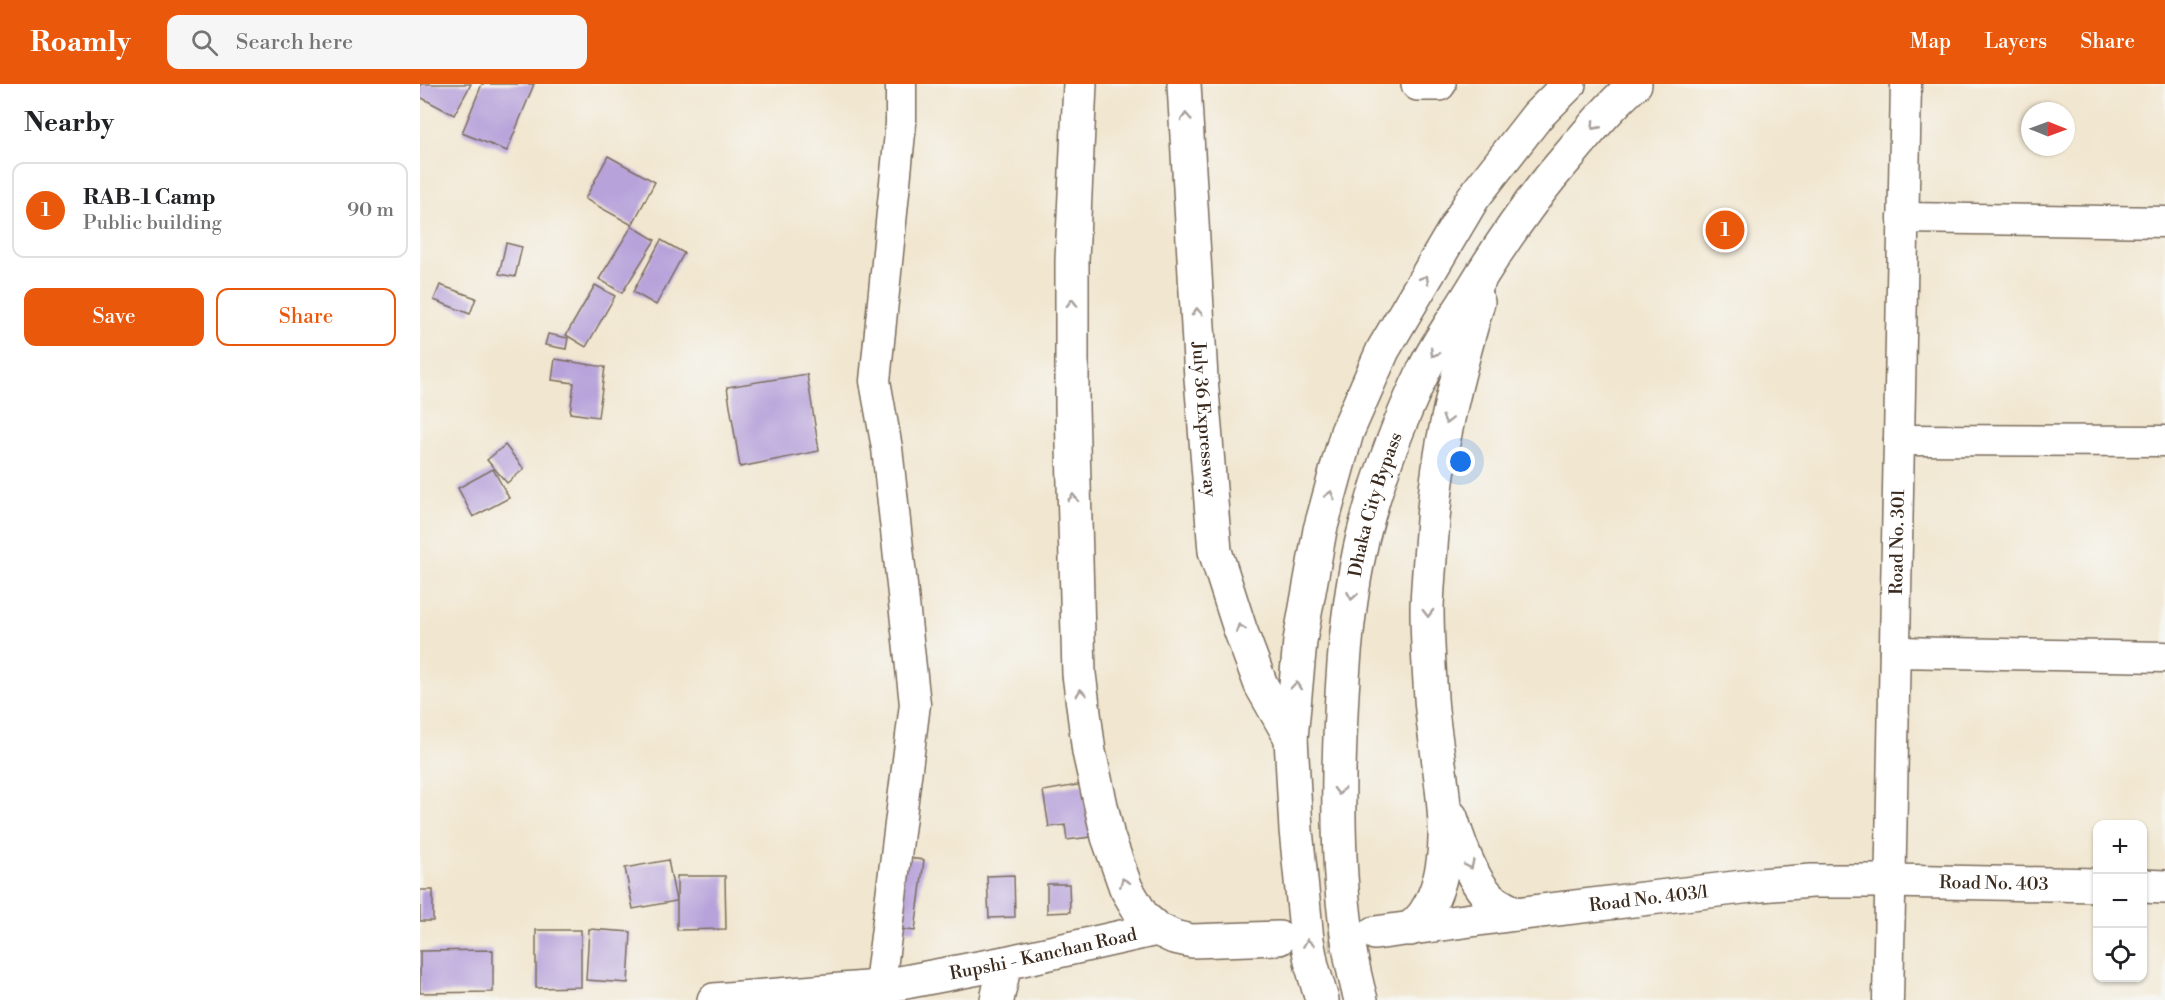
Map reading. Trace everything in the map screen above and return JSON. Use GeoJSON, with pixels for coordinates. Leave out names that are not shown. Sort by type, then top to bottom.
{"type":"FeatureCollection","features":[{"type":"Feature","properties":{"kind":"main road"},"geometry":{"type":"LineString","coordinates":[[1080,84],[1072,260],[1072,395],[1079,674],[1089,752],[1108,837],[1126,888],[1143,917],[1157,929],[1174,937],[1192,941],[1279,938]]}},
{"type":"Feature","properties":{"kind":"main road","name":"July 36 Expressway"},"geometry":{"type":"LineString","coordinates":[[1184,84],[1201,378],[1215,551],[1261,685],[1291,738]]}},
{"type":"Feature","properties":{"kind":"main road"},"geometry":{"type":"LineString","coordinates":[[1418,84],[1439,84]]}},
{"type":"Feature","properties":{"kind":"main road"},"geometry":{"type":"LineString","coordinates":[[1322,1000],[1312,966],[1308,940],[1296,830],[1291,738],[1302,630],[1320,530],[1347,432],[1383,350],[1473,198],[1537,116],[1569,84]]}},
{"type":"Feature","properties":{"kind":"main road","name":"Dhaka City Bypass"},"geometry":{"type":"LineString","coordinates":[[1361,1000],[1350,959],[1342,899],[1339,829],[1340,700],[1349,618],[1364,535],[1393,440],[1424,369],[1490,262],[1530,203],[1580,143],[1635,84]]}},
{"type":"Feature","properties":{"kind":"main road"},"geometry":{"type":"LineString","coordinates":[[1410,929],[1432,901],[1442,866],[1445,840],[1442,791],[1431,700],[1427,606],[1433,517],[1444,433],[1490,262]]}},
{"type":"Feature","properties":{"kind":"main road"},"geometry":{"type":"LineString","coordinates":[[1442,791],[1458,838],[1481,888],[1494,901],[1516,914]]}},
{"type":"Feature","properties":{"kind":"main road","name":"Road No. 403/1"},"geometry":{"type":"LineString","coordinates":[[1375,933],[1760,885],[1812,881],[1890,881]]}},
{"type":"Feature","properties":{"kind":"main road","name":"Road No. 403"},"geometry":{"type":"LineString","coordinates":[[1890,881],[2093,885]]}},
{"type":"Feature","properties":{"kind":"main road"},"geometry":{"type":"LineString","coordinates":[[2147,886],[2165,887]]}},
{"type":"Feature","properties":{"kind":"main road","name":"Rupshi - Kanchan Road"},"geometry":{"type":"LineString","coordinates":[[714,1000],[878,993],[1157,929]]}},
{"type":"Feature","properties":{"kind":"main road"},"geometry":{"type":"LineString","coordinates":[[998,1000],[1005,963]]}},
{"type":"Feature","properties":{"kind":"street"},"geometry":{"type":"LineString","coordinates":[[878,993],[915,704],[887,448],[875,381],[901,123],[901,84]]}},
{"type":"Feature","properties":{"kind":"street","name":"Road No. 301"},"geometry":{"type":"LineString","coordinates":[[1888,1000],[1906,84]]}},
{"type":"Feature","properties":{"kind":"street"},"geometry":{"type":"LineString","coordinates":[[1904,218],[2165,222]]}},
{"type":"Feature","properties":{"kind":"street"},"geometry":{"type":"LineString","coordinates":[[1899,440],[2165,441]]}},
{"type":"Feature","properties":{"kind":"street"},"geometry":{"type":"LineString","coordinates":[[1894,652],[2165,657]]}},
{"type":"Feature","properties":{"kind":"building"},"geometry":{"type":"Polygon","coordinates":[[[420,84],[471,84],[454,115],[420,97],[420,84]]]}},
{"type":"Feature","properties":{"kind":"building"},"geometry":{"type":"Polygon","coordinates":[[[482,84],[534,84],[507,151],[462,133],[482,84]]]}},
{"type":"Feature","properties":{"kind":"building"},"geometry":{"type":"Polygon","coordinates":[[[608,156],[655,182],[632,225],[585,199],[608,156]]]}},
{"type":"Feature","properties":{"kind":"building"},"geometry":{"type":"Polygon","coordinates":[[[632,226],[655,240],[622,293],[599,279],[632,226]]]}},
{"type":"Feature","properties":{"kind":"building"},"geometry":{"type":"Polygon","coordinates":[[[661,240],[684,253],[656,305],[633,292],[661,240]]]}},
{"type":"Feature","properties":{"kind":"building"},"geometry":{"type":"Polygon","coordinates":[[[506,243],[522,247],[515,277],[499,274],[506,243]]]}},
{"type":"Feature","properties":{"kind":"building"},"geometry":{"type":"Polygon","coordinates":[[[440,285],[476,298],[470,314],[434,300],[440,285]]]}},
{"type":"Feature","properties":{"kind":"building"},"geometry":{"type":"Polygon","coordinates":[[[595,285],[615,296],[586,347],[566,335],[595,285]]]}},
{"type":"Feature","properties":{"kind":"building"},"geometry":{"type":"Polygon","coordinates":[[[548,334],[568,338],[566,349],[545,345],[548,334]]]}},
{"type":"Feature","properties":{"kind":"building"},"geometry":{"type":"Polygon","coordinates":[[[555,359],[605,367],[598,417],[570,413],[574,383],[552,380],[555,359]]]}},
{"type":"Feature","properties":{"kind":"building"},"geometry":{"type":"Polygon","coordinates":[[[807,374],[819,451],[740,467],[727,387],[807,374]]]}},
{"type":"Feature","properties":{"kind":"building"},"geometry":{"type":"Polygon","coordinates":[[[505,445],[524,469],[507,483],[487,460],[505,445]]]}},
{"type":"Feature","properties":{"kind":"building"},"geometry":{"type":"Polygon","coordinates":[[[493,469],[509,498],[473,517],[458,488],[493,469]]]}},
{"type":"Feature","properties":{"kind":"building"},"geometry":{"type":"Polygon","coordinates":[[[1083,784],[1091,837],[1067,840],[1065,825],[1049,827],[1043,791],[1083,784]]]}},
{"type":"Feature","properties":{"kind":"building"},"geometry":{"type":"Polygon","coordinates":[[[900,857],[924,860],[915,931],[891,928],[900,857]]]}},
{"type":"Feature","properties":{"kind":"building"},"geometry":{"type":"Polygon","coordinates":[[[668,860],[676,901],[633,909],[625,868],[668,860]]]}},
{"type":"Feature","properties":{"kind":"building"},"geometry":{"type":"Polygon","coordinates":[[[1014,875],[1015,917],[989,918],[987,876],[1014,875]]]}},
{"type":"Feature","properties":{"kind":"building"},"geometry":{"type":"Polygon","coordinates":[[[677,876],[725,876],[726,929],[677,930],[677,876]]]}},
{"type":"Feature","properties":{"kind":"building"},"geometry":{"type":"Polygon","coordinates":[[[1047,884],[1069,884],[1070,912],[1047,913],[1047,884]]]}},
{"type":"Feature","properties":{"kind":"building"},"geometry":{"type":"Polygon","coordinates":[[[420,890],[433,890],[433,921],[420,921],[420,890]]]}},
{"type":"Feature","properties":{"kind":"building"},"geometry":{"type":"Polygon","coordinates":[[[589,929],[631,932],[628,983],[586,980],[589,929]]]}},
{"type":"Feature","properties":{"kind":"building"},"geometry":{"type":"Polygon","coordinates":[[[536,930],[581,930],[581,987],[536,988],[536,930]]]}},
{"type":"Feature","properties":{"kind":"building"},"geometry":{"type":"Polygon","coordinates":[[[493,950],[493,992],[420,993],[420,951],[493,950]]]}},
{"type":"Feature","properties":{"kind":"tunnel"},"geometry":{"type":"LineString","coordinates":[[1279,938],[1375,933]]}},
{"type":"Feature","properties":{"kind":"place","name":"RAB-1 Camp"},"geometry":{"type":"Point","coordinates":[1725,230]}}]}
